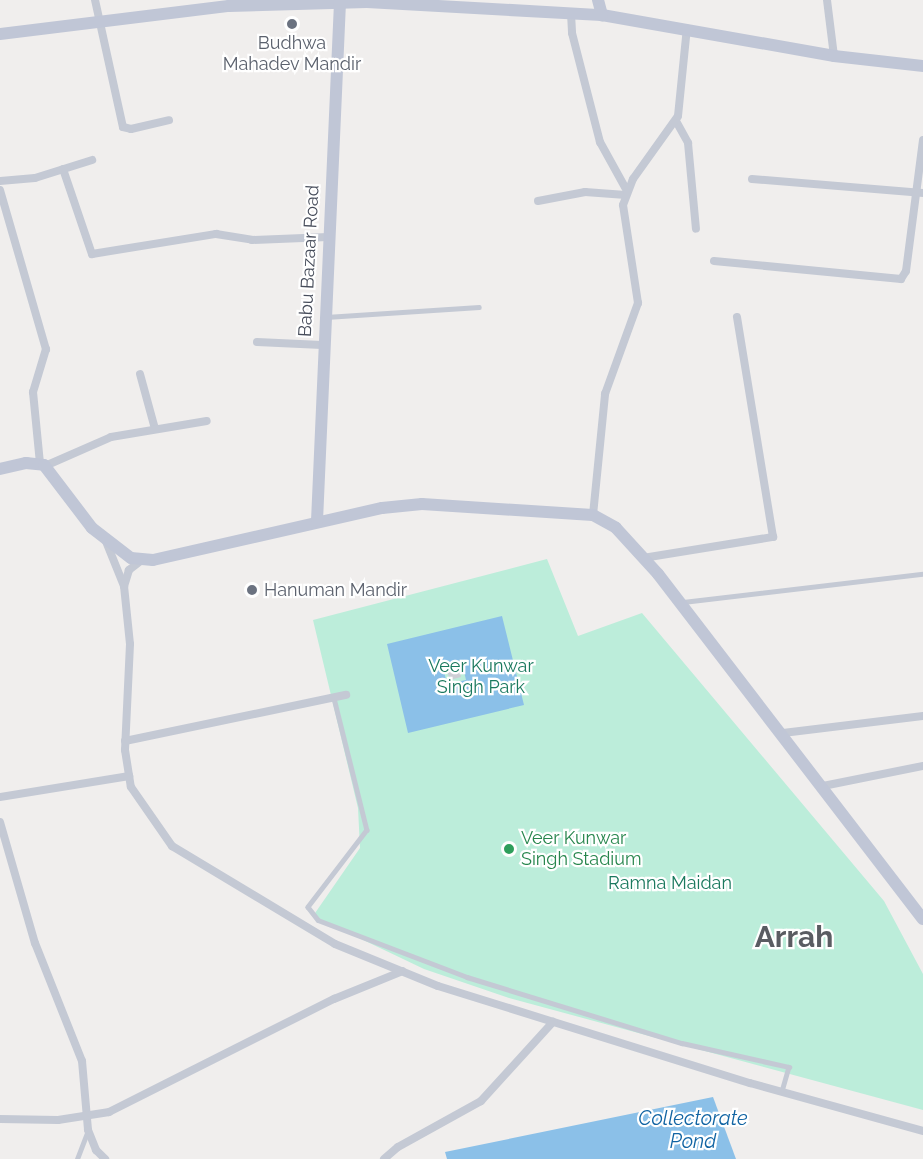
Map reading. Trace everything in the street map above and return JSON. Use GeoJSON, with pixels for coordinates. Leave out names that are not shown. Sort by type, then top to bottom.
{"type":"FeatureCollection","features":[{"type":"Feature","properties":{"kind":"street"},"geometry":{"type":"LineString","coordinates":[[95,0],[123,127],[131,129],[169,120]]}},
{"type":"Feature","properties":{"kind":"street"},"geometry":{"type":"LineString","coordinates":[[598,0],[602,15]]}},
{"type":"Feature","properties":{"kind":"street"},"geometry":{"type":"LineString","coordinates":[[827,0],[834,56]]}},
{"type":"Feature","properties":{"kind":"street"},"geometry":{"type":"LineString","coordinates":[[0,34],[229,6],[340,1],[602,15],[687,28],[834,56],[923,66]]}},
{"type":"Feature","properties":{"kind":"street","name":"Babu Bazaar Road"},"geometry":{"type":"LineString","coordinates":[[317,521],[322,345],[340,1]]}},
{"type":"Feature","properties":{"kind":"street"},"geometry":{"type":"LineString","coordinates":[[572,13],[572,33],[600,142],[626,193],[624,227],[638,303],[605,394],[593,516]]}},
{"type":"Feature","properties":{"kind":"street"},"geometry":{"type":"LineString","coordinates":[[626,193],[676,121],[681,104],[687,28]]}},
{"type":"Feature","properties":{"kind":"street"},"geometry":{"type":"LineString","coordinates":[[676,121],[688,143],[696,229]]}},
{"type":"Feature","properties":{"kind":"street"},"geometry":{"type":"LineString","coordinates":[[714,261],[901,279],[906,271],[920,192],[923,140]]}},
{"type":"Feature","properties":{"kind":"street"},"geometry":{"type":"LineString","coordinates":[[0,181],[35,178],[92,160]]}},
{"type":"Feature","properties":{"kind":"street"},"geometry":{"type":"LineString","coordinates":[[63,169],[92,254],[216,234],[252,240],[328,237]]}},
{"type":"Feature","properties":{"kind":"street"},"geometry":{"type":"LineString","coordinates":[[752,179],[920,192]]}},
{"type":"Feature","properties":{"kind":"street"},"geometry":{"type":"LineString","coordinates":[[0,190],[46,349],[33,392],[42,465],[92,528],[131,558],[153,560],[317,521],[422,504],[593,516],[616,528],[680,602],[824,786],[923,919]]}},
{"type":"Feature","properties":{"kind":"street"},"geometry":{"type":"LineString","coordinates":[[538,201],[585,192],[626,193]]}},
{"type":"Feature","properties":{"kind":"street"},"geometry":{"type":"LineString","coordinates":[[643,558],[773,537],[737,317]]}},
{"type":"Feature","properties":{"kind":"street"},"geometry":{"type":"LineString","coordinates":[[257,342],[322,345]]}},
{"type":"Feature","properties":{"kind":"street"},"geometry":{"type":"LineString","coordinates":[[140,374],[155,429]]}},
{"type":"Feature","properties":{"kind":"street"},"geometry":{"type":"LineString","coordinates":[[0,469],[42,465],[90,444],[155,429],[207,421]]}},
{"type":"Feature","properties":{"kind":"street"},"geometry":{"type":"LineString","coordinates":[[105,538],[124,586],[130,644],[125,741],[129,776],[143,809],[172,846],[334,944],[403,971],[553,1022],[782,1092],[923,1131]]}},
{"type":"Feature","properties":{"kind":"street"},"geometry":{"type":"LineString","coordinates":[[124,586],[129,570],[143,559]]}},
{"type":"Feature","properties":{"kind":"street"},"geometry":{"type":"LineString","coordinates":[[125,741],[346,695]]}},
{"type":"Feature","properties":{"kind":"street"},"geometry":{"type":"LineString","coordinates":[[783,733],[923,716]]}},
{"type":"Feature","properties":{"kind":"street"},"geometry":{"type":"LineString","coordinates":[[824,786],[923,766]]}},
{"type":"Feature","properties":{"kind":"street"},"geometry":{"type":"LineString","coordinates":[[0,797],[129,776]]}},
{"type":"Feature","properties":{"kind":"street"},"geometry":{"type":"LineString","coordinates":[[0,822],[38,953],[82,1061],[88,1130],[96,1150],[105,1159]]}},
{"type":"Feature","properties":{"kind":"street"},"geometry":{"type":"LineString","coordinates":[[0,1119],[58,1120],[109,1112],[135,1101],[334,999],[403,971]]}},
{"type":"Feature","properties":{"kind":"street"},"geometry":{"type":"LineString","coordinates":[[384,1159],[398,1147],[481,1101],[553,1022]]}},
{"type":"Feature","properties":{"kind":"street"},"geometry":{"type":"LineString","coordinates":[[398,1147],[400,1159]]}},
{"type":"Feature","properties":{"kind":"lane"},"geometry":{"type":"LineString","coordinates":[[324,317],[385,316],[479,307]]}},
{"type":"Feature","properties":{"kind":"lane"},"geometry":{"type":"LineString","coordinates":[[680,602],[923,574]]}},
{"type":"Feature","properties":{"kind":"lane"},"geometry":{"type":"LineString","coordinates":[[334,698],[367,830],[308,907],[318,920],[467,977],[682,1043],[789,1067],[782,1092]]}},
{"type":"Feature","properties":{"kind":"lane"},"geometry":{"type":"LineString","coordinates":[[77,1159],[88,1130]]}},
{"type":"Feature","properties":{"kind":"green space","name":"Ramna Maidan"},"geometry":{"type":"Polygon","coordinates":[[[547,559],[578,636],[642,613],[884,901],[923,974],[923,1110],[509,998],[424,969],[313,916],[360,848],[358,808],[313,620],[547,559]]]}},
{"type":"Feature","properties":{"kind":"water"},"geometry":{"type":"Polygon","coordinates":[[[502,616],[524,705],[408,733],[387,644],[502,616]],[[462,663],[443,667],[447,684],[466,680],[462,663]]]}},
{"type":"Feature","properties":{"kind":"water","name":"Collectorate Pond"},"geometry":{"type":"Polygon","coordinates":[[[713,1097],[736,1159],[447,1159],[445,1152],[713,1097]]]}},
{"type":"Feature","properties":{"kind":"building"},"geometry":{"type":"Polygon","coordinates":[[[459,668],[461,677],[450,680],[447,671],[459,668]]]}},
{"type":"Feature","properties":{"kind":"place","name":"Budhwa Mahadev Mandir"},"geometry":{"type":"Point","coordinates":[292,24]}},
{"type":"Feature","properties":{"kind":"place","name":"Hanuman Mandir"},"geometry":{"type":"Point","coordinates":[252,590]}},
{"type":"Feature","properties":{"kind":"place","name":"Veer Kunwar Singh Stadium"},"geometry":{"type":"Point","coordinates":[509,849]}},
{"type":"Feature","properties":{"kind":"district","name":"Arrah"},"geometry":{"type":"Point","coordinates":[794,937]}},
{"type":"Feature","properties":{"kind":"park label","name":"Veer Kunwar Singh Park"},"geometry":{"type":"Point","coordinates":[481,677]}}]}
